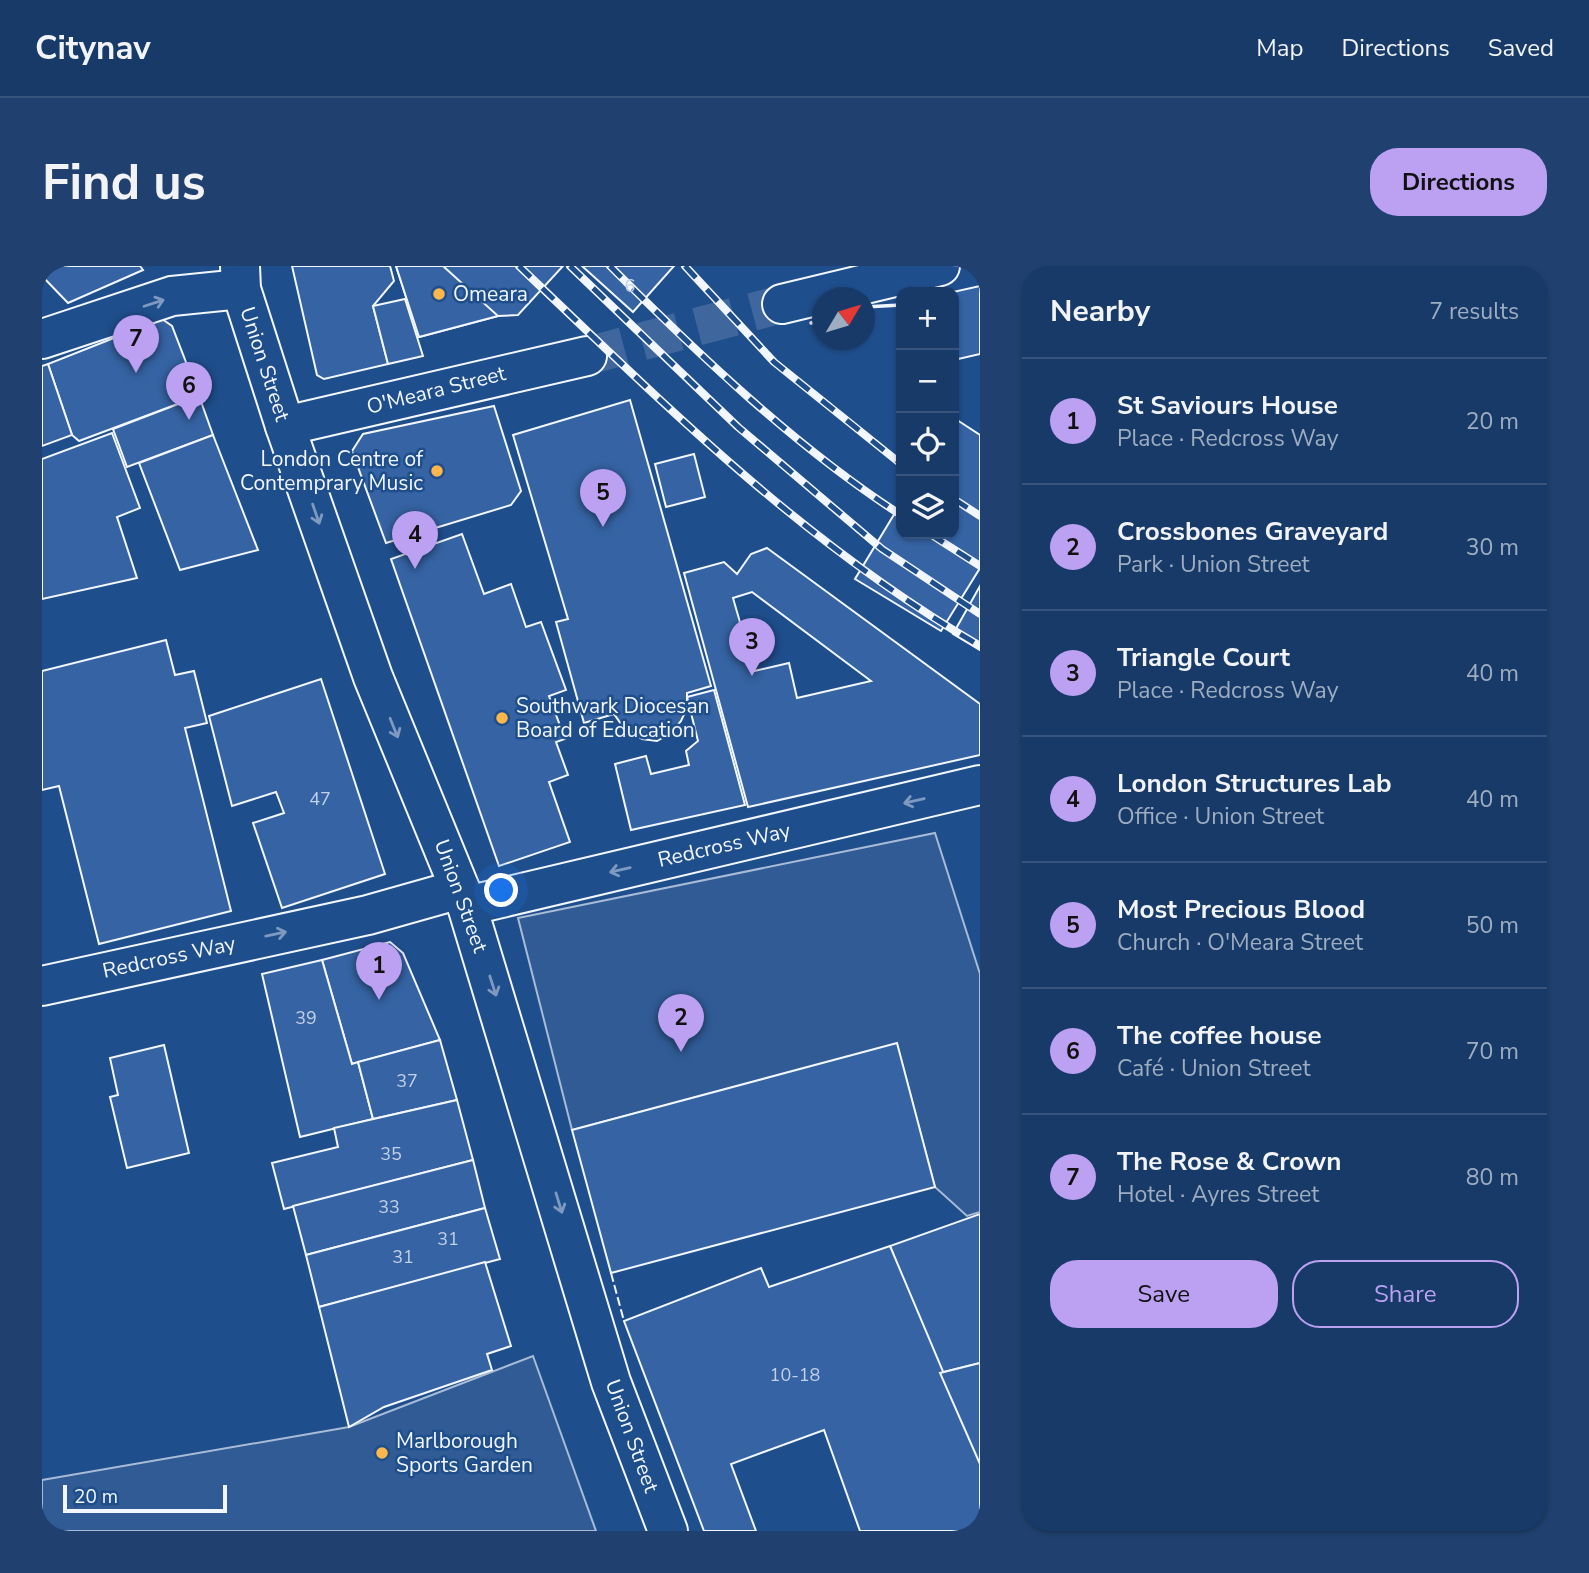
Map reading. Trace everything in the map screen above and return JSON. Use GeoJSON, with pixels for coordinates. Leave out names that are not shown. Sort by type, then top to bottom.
{"type":"FeatureCollection","features":[{"type":"Feature","properties":{"kind":"street"},"geometry":{"type":"LineString","coordinates":[[782,304],[940,266]]}},
{"type":"Feature","properties":{"kind":"street"},"geometry":{"type":"LineString","coordinates":[[42,339],[172,296],[241,277]]}},
{"type":"Feature","properties":{"kind":"street","name":"Union Street"},"geometry":{"type":"LineString","coordinates":[[241,277],[285,426],[373,677],[464,897],[525,1087],[611,1382],[668,1531]]}},
{"type":"Feature","properties":{"kind":"street","name":"O'Meara Street"},"geometry":{"type":"LineString","coordinates":[[285,426],[587,356]]}},
{"type":"Feature","properties":{"kind":"street","name":"Redcross Way"},"geometry":{"type":"LineString","coordinates":[[42,986],[980,785]]}},
{"type":"Feature","properties":{"kind":"shaded area"},"geometry":{"type":"Polygon","coordinates":[[[935,833],[980,974],[980,1212],[967,1216],[935,1187],[897,1044],[572,1130],[518,918],[935,833]]]}},
{"type":"Feature","properties":{"kind":"shaded area","name":"Marlborough Sports Garden"},"geometry":{"type":"Polygon","coordinates":[[[533,1356],[596,1531],[42,1531],[42,1480],[349,1427],[533,1356]]]}},
{"type":"Feature","properties":{"kind":"building"},"geometry":{"type":"Polygon","coordinates":[[[42,266],[140,266],[143,270],[68,303],[42,276],[42,266]]]}},
{"type":"Feature","properties":{"kind":"building"},"geometry":{"type":"Polygon","coordinates":[[[292,266],[390,266],[394,281],[373,306],[388,364],[324,379],[317,375],[292,266]]]}},
{"type":"Feature","properties":{"kind":"building","name":"Omeara"},"geometry":{"type":"Polygon","coordinates":[[[396,266],[563,266],[518,315],[498,316],[419,337],[396,266]]]}},
{"type":"Feature","properties":{"kind":"building","name":"Omeara"},"geometry":{"type":"Polygon","coordinates":[[[396,266],[443,266],[498,316],[419,337],[396,266]]]}},
{"type":"Feature","properties":{"kind":"building"},"geometry":{"type":"Polygon","coordinates":[[[582,266],[674,266],[633,312],[582,266]]]}},
{"type":"Feature","properties":{"kind":"building"},"geometry":{"type":"Polygon","coordinates":[[[980,286],[980,354],[959,359],[959,350],[959,291],[980,286]]]}},
{"type":"Feature","properties":{"kind":"building"},"geometry":{"type":"Polygon","coordinates":[[[405,299],[423,356],[388,364],[373,306],[405,299]]]}},
{"type":"Feature","properties":{"kind":"building"},"geometry":{"type":"Polygon","coordinates":[[[162,319],[172,326],[199,396],[79,441],[72,435],[48,364],[162,319]]]}},
{"type":"Feature","properties":{"kind":"building"},"geometry":{"type":"Polygon","coordinates":[[[48,364],[72,435],[42,446],[42,366],[48,364]]]}},
{"type":"Feature","properties":{"kind":"building"},"geometry":{"type":"Polygon","coordinates":[[[199,396],[213,435],[127,467],[113,429],[199,396]]]}},
{"type":"Feature","properties":{"kind":"building"},"geometry":{"type":"Polygon","coordinates":[[[630,400],[711,686],[687,693],[687,708],[681,721],[671,733],[657,741],[642,739],[621,724],[614,714],[584,723],[556,622],[568,619],[513,435],[630,400]]]}},
{"type":"Feature","properties":{"kind":"building","name":"London Centre of Contemprary Music"},"geometry":{"type":"Polygon","coordinates":[[[494,406],[521,491],[511,505],[386,543],[352,451],[363,434],[494,406]]]}},
{"type":"Feature","properties":{"kind":"building"},"geometry":{"type":"Polygon","coordinates":[[[959,421],[980,435],[980,568],[941,631],[855,579],[896,511],[896,539],[959,539],[959,421]]]}},
{"type":"Feature","properties":{"kind":"building"},"geometry":{"type":"Polygon","coordinates":[[[112,433],[140,508],[117,517],[137,578],[42,599],[42,459],[112,433]]]}},
{"type":"Feature","properties":{"kind":"building"},"geometry":{"type":"Polygon","coordinates":[[[213,435],[258,550],[180,570],[139,463],[213,435]]]}},
{"type":"Feature","properties":{"kind":"building"},"geometry":{"type":"Polygon","coordinates":[[[694,454],[705,497],[666,507],[655,464],[694,454]]]}},
{"type":"Feature","properties":{"kind":"building","name":"Southwark Diocesan Board of Education"},"geometry":{"type":"Polygon","coordinates":[[[462,534],[484,594],[511,584],[526,627],[541,622],[566,690],[549,696],[565,739],[556,742],[568,775],[549,782],[570,842],[499,866],[391,559],[462,534]]]}},
{"type":"Feature","properties":{"kind":"building"},"geometry":{"type":"Polygon","coordinates":[[[767,548],[980,704],[980,755],[748,807],[684,573],[724,562],[737,574],[751,554],[767,548]],[[752,592],[733,598],[754,671],[789,663],[797,698],[871,681],[752,592]]]}},
{"type":"Feature","properties":{"kind":"building"},"geometry":{"type":"Polygon","coordinates":[[[980,586],[980,650],[953,634],[980,586]]]}},
{"type":"Feature","properties":{"kind":"building"},"geometry":{"type":"Polygon","coordinates":[[[166,640],[175,675],[194,671],[207,723],[185,728],[231,911],[99,944],[59,786],[42,790],[42,671],[166,640]]]}},
{"type":"Feature","properties":{"kind":"building"},"geometry":{"type":"Polygon","coordinates":[[[321,679],[385,874],[282,908],[253,823],[284,813],[276,792],[232,806],[209,716],[321,679]]]}},
{"type":"Feature","properties":{"kind":"building"},"geometry":{"type":"Polygon","coordinates":[[[714,690],[745,805],[631,830],[615,764],[646,756],[651,774],[689,765],[686,751],[698,741],[687,697],[714,690]]]}},
{"type":"Feature","properties":{"kind":"building"},"geometry":{"type":"Polygon","coordinates":[[[390,942],[403,953],[440,1040],[352,1064],[322,960],[390,942]]]}},
{"type":"Feature","properties":{"kind":"building"},"geometry":{"type":"Polygon","coordinates":[[[322,960],[352,1064],[358,1062],[373,1119],[300,1137],[262,974],[322,960]]]}},
{"type":"Feature","properties":{"kind":"building"},"geometry":{"type":"Polygon","coordinates":[[[440,1040],[457,1100],[373,1119],[358,1062],[440,1040]]]}},
{"type":"Feature","properties":{"kind":"building"},"geometry":{"type":"Polygon","coordinates":[[[897,1043],[935,1187],[611,1273],[572,1130],[897,1043]]]}},
{"type":"Feature","properties":{"kind":"building"},"geometry":{"type":"Polygon","coordinates":[[[164,1045],[189,1153],[127,1168],[110,1097],[118,1095],[110,1058],[164,1045]]]}},
{"type":"Feature","properties":{"kind":"building"},"geometry":{"type":"Polygon","coordinates":[[[457,1100],[473,1160],[284,1209],[272,1163],[338,1147],[334,1128],[457,1100]]]}},
{"type":"Feature","properties":{"kind":"building"},"geometry":{"type":"Polygon","coordinates":[[[473,1160],[485,1208],[306,1255],[293,1206],[473,1160]]]}},
{"type":"Feature","properties":{"kind":"building"},"geometry":{"type":"Polygon","coordinates":[[[485,1208],[500,1259],[319,1307],[306,1255],[485,1208]]]}},
{"type":"Feature","properties":{"kind":"building"},"geometry":{"type":"Polygon","coordinates":[[[980,1214],[980,1363],[940,1373],[890,1246],[980,1214]]]}},
{"type":"Feature","properties":{"kind":"building"},"geometry":{"type":"Polygon","coordinates":[[[890,1246],[980,1459],[980,1531],[860,1531],[824,1430],[731,1464],[756,1531],[704,1531],[624,1321],[761,1268],[769,1287],[890,1246]]]}},
{"type":"Feature","properties":{"kind":"building"},"geometry":{"type":"Polygon","coordinates":[[[485,1262],[511,1346],[487,1354],[492,1370],[384,1407],[349,1427],[319,1307],[485,1262]]]}},
{"type":"Feature","properties":{"kind":"building"},"geometry":{"type":"Polygon","coordinates":[[[980,1363],[980,1464],[940,1373],[980,1363]]]}},
{"type":"Feature","properties":{"kind":"tunnel"},"geometry":{"type":"LineString","coordinates":[[587,356],[782,304]]}},
{"type":"Feature","properties":{"kind":"railway"},"geometry":{"type":"LineString","coordinates":[[519,266],[683,421],[795,517],[915,606],[980,646]]}},
{"type":"Feature","properties":{"kind":"railway"},"geometry":{"type":"LineString","coordinates":[[570,266],[738,427],[882,549],[980,614]]}},
{"type":"Feature","properties":{"kind":"railway"},"geometry":{"type":"LineString","coordinates":[[610,266],[713,366],[787,430],[862,489],[896,512]]}},
{"type":"Feature","properties":{"kind":"railway"},"geometry":{"type":"LineString","coordinates":[[685,266],[774,362],[896,460]]}},
{"type":"Feature","properties":{"kind":"railway"},"geometry":{"type":"LineString","coordinates":[[959,502],[980,516]]}},
{"type":"Feature","properties":{"kind":"railway"},"geometry":{"type":"LineString","coordinates":[[938,539],[980,566]]}},
{"type":"Feature","properties":{"kind":"fence"},"geometry":{"type":"LineString","coordinates":[[611,1273],[624,1321]]}},
{"type":"Feature","properties":{"kind":"wall"},"geometry":{"type":"LineString","coordinates":[[875,306],[896,305]]}},
{"type":"Feature","properties":{"kind":"place","name":"Omeara"},"geometry":{"type":"Point","coordinates":[439,294]}},
{"type":"Feature","properties":{"kind":"place","name":"The Rose & Crown"},"geometry":{"type":"Point","coordinates":[136,373]}},
{"type":"Feature","properties":{"kind":"place","name":"The coffee house"},"geometry":{"type":"Point","coordinates":[189,420]}},
{"type":"Feature","properties":{"kind":"place","name":"London Centre of Contemprary Music"},"geometry":{"type":"Point","coordinates":[437,471]}},
{"type":"Feature","properties":{"kind":"place","name":"Most Precious Blood"},"geometry":{"type":"Point","coordinates":[603,527]}},
{"type":"Feature","properties":{"kind":"place","name":"London Structures Lab"},"geometry":{"type":"Point","coordinates":[415,569]}},
{"type":"Feature","properties":{"kind":"place","name":"Triangle Court"},"geometry":{"type":"Point","coordinates":[752,676]}},
{"type":"Feature","properties":{"kind":"place","name":"Southwark Diocesan Board of Education"},"geometry":{"type":"Point","coordinates":[502,718]}},
{"type":"Feature","properties":{"kind":"place","name":"St Saviours House"},"geometry":{"type":"Point","coordinates":[379,1000]}},
{"type":"Feature","properties":{"kind":"place","name":"Crossbones Graveyard"},"geometry":{"type":"Point","coordinates":[681,1052]}},
{"type":"Feature","properties":{"kind":"place","name":"Marlborough Sports Garden"},"geometry":{"type":"Point","coordinates":[382,1453]}}]}
